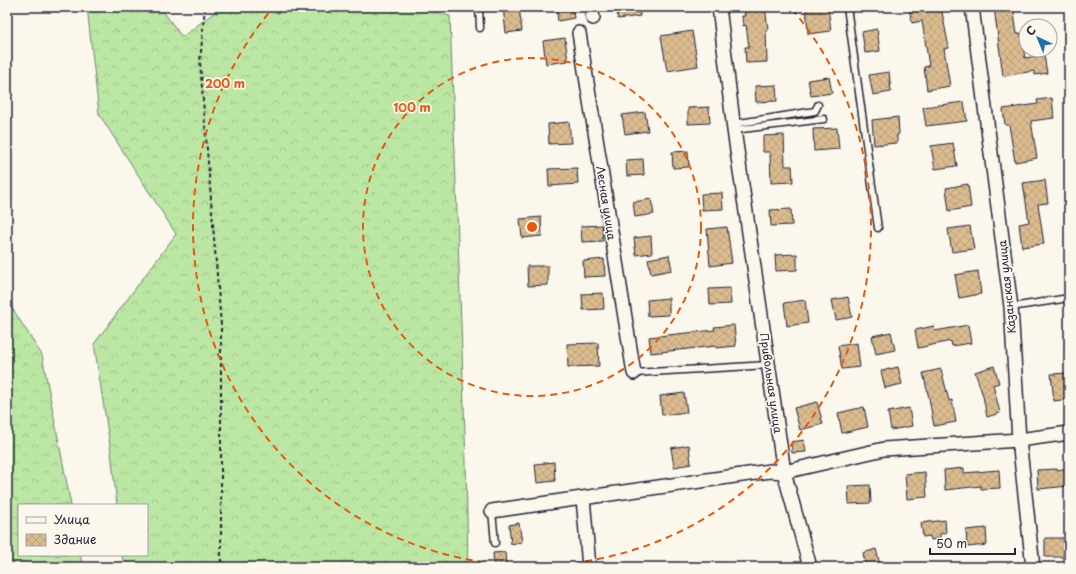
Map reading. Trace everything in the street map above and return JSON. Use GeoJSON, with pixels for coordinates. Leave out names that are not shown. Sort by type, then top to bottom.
{"type":"FeatureCollection","features":[{"type":"Feature","properties":{"kind":"street","name":"Привольная улица"},"geometry":{"type":"LineString","coordinates":[[718,7],[733,127],[784,472],[810,567]]}},
{"type":"Feature","properties":{"kind":"street","name":"Казанская улица"},"geometry":{"type":"LineString","coordinates":[[972,7],[1011,307],[1019,440],[1034,567]]}},
{"type":"Feature","properties":{"kind":"street","name":"Лесная улица"},"geometry":{"type":"LineString","coordinates":[[579,33],[634,373]]}},
{"type":"Feature","properties":{"kind":"street"},"geometry":{"type":"LineString","coordinates":[[492,512],[770,471],[784,472],[884,449],[1019,440],[1069,433]]}},
{"type":"Feature","properties":{"kind":"street"},"geometry":{"type":"LineString","coordinates":[[584,498],[589,567]]}},
{"type":"Feature","properties":{"kind":"lane"},"geometry":{"type":"LineString","coordinates":[[478,7],[480,28]]}},
{"type":"Feature","properties":{"kind":"lane"},"geometry":{"type":"LineString","coordinates":[[847,7],[878,228]]}},
{"type":"Feature","properties":{"kind":"lane"},"geometry":{"type":"LineString","coordinates":[[733,127],[815,111],[818,105]]}},
{"type":"Feature","properties":{"kind":"lane"},"geometry":{"type":"LineString","coordinates":[[733,127],[824,119]]}},
{"type":"Feature","properties":{"kind":"lane"},"geometry":{"type":"LineString","coordinates":[[1011,307],[1069,298]]}},
{"type":"Feature","properties":{"kind":"lane"},"geometry":{"type":"LineString","coordinates":[[634,373],[768,365]]}},
{"type":"Feature","properties":{"kind":"lane"},"geometry":{"type":"LineString","coordinates":[[492,512],[495,543]]}},
{"type":"Feature","properties":{"kind":"path"},"geometry":{"type":"LineString","coordinates":[[205,7],[200,62],[221,326],[221,567]]}},
{"type":"Feature","properties":{"kind":"green space"},"geometry":{"type":"Polygon","coordinates":[[[87,7],[160,7],[182,37],[215,12],[216,7],[414,7],[450,16],[466,463],[468,567],[124,567],[122,556],[148,556],[148,504],[117,504],[111,452],[94,344],[176,234],[99,114],[87,7]]]}},
{"type":"Feature","properties":{"kind":"green space"},"geometry":{"type":"Polygon","coordinates":[[[7,300],[42,355],[71,504],[18,504],[18,556],[80,556],[83,567],[7,567],[7,300]]]}},
{"type":"Feature","properties":{"kind":"building"},"geometry":{"type":"Polygon","coordinates":[[[503,7],[519,7],[522,31],[506,33],[503,7]]]}},
{"type":"Feature","properties":{"kind":"building"},"geometry":{"type":"Polygon","coordinates":[[[556,7],[572,7],[574,18],[558,21],[556,7]]]}},
{"type":"Feature","properties":{"kind":"building"},"geometry":{"type":"Polygon","coordinates":[[[616,7],[639,7],[640,16],[618,19],[616,7]]]}},
{"type":"Feature","properties":{"kind":"building"},"geometry":{"type":"Polygon","coordinates":[[[765,7],[768,29],[766,30],[767,62],[746,63],[745,47],[749,47],[746,25],[743,26],[742,16],[745,16],[744,9],[765,7]]]}},
{"type":"Feature","properties":{"kind":"building"},"geometry":{"type":"Polygon","coordinates":[[[806,7],[828,7],[831,31],[808,34],[806,7]]]}},
{"type":"Feature","properties":{"kind":"building"},"geometry":{"type":"Polygon","coordinates":[[[909,7],[941,7],[949,48],[944,49],[950,86],[927,90],[924,67],[929,66],[922,21],[912,23],[909,7]]]}},
{"type":"Feature","properties":{"kind":"building"},"geometry":{"type":"Polygon","coordinates":[[[994,7],[1013,7],[1018,34],[1018,58],[1044,58],[1047,73],[1035,75],[1034,71],[1003,76],[994,7]]]}},
{"type":"Feature","properties":{"kind":"building"},"geometry":{"type":"Polygon","coordinates":[[[877,29],[880,51],[865,53],[862,32],[877,29]]]}},
{"type":"Feature","properties":{"kind":"building"},"geometry":{"type":"Polygon","coordinates":[[[692,31],[698,66],[667,71],[661,36],[692,31]]]}},
{"type":"Feature","properties":{"kind":"building"},"geometry":{"type":"Polygon","coordinates":[[[565,38],[568,61],[546,64],[543,41],[565,38]]]}},
{"type":"Feature","properties":{"kind":"building"},"geometry":{"type":"Polygon","coordinates":[[[889,72],[891,92],[873,95],[869,75],[889,72]]]}},
{"type":"Feature","properties":{"kind":"building"},"geometry":{"type":"Polygon","coordinates":[[[829,77],[832,93],[811,96],[808,80],[829,77]]]}},
{"type":"Feature","properties":{"kind":"building"},"geometry":{"type":"Polygon","coordinates":[[[776,85],[777,101],[756,102],[755,86],[776,85]]]}},
{"type":"Feature","properties":{"kind":"building"},"geometry":{"type":"Polygon","coordinates":[[[1052,98],[1054,118],[1031,121],[1037,158],[1015,162],[1009,125],[1005,125],[1003,109],[1038,104],[1037,100],[1052,98]]]}},
{"type":"Feature","properties":{"kind":"building"},"geometry":{"type":"Polygon","coordinates":[[[964,102],[967,121],[926,126],[923,107],[964,102]]]}},
{"type":"Feature","properties":{"kind":"building"},"geometry":{"type":"Polygon","coordinates":[[[709,107],[710,123],[688,124],[688,108],[709,107]]]}},
{"type":"Feature","properties":{"kind":"building"},"geometry":{"type":"Polygon","coordinates":[[[645,112],[648,131],[625,134],[622,115],[645,112]]]}},
{"type":"Feature","properties":{"kind":"building"},"geometry":{"type":"Polygon","coordinates":[[[898,117],[899,134],[897,135],[897,143],[874,145],[872,120],[898,117]]]}},
{"type":"Feature","properties":{"kind":"building"},"geometry":{"type":"Polygon","coordinates":[[[569,122],[571,143],[549,144],[548,124],[569,122]]]}},
{"type":"Feature","properties":{"kind":"building"},"geometry":{"type":"Polygon","coordinates":[[[837,128],[839,149],[814,151],[813,129],[837,128]]]}},
{"type":"Feature","properties":{"kind":"building"},"geometry":{"type":"Polygon","coordinates":[[[784,135],[785,166],[792,166],[793,182],[771,183],[770,152],[763,152],[763,136],[784,135]]]}},
{"type":"Feature","properties":{"kind":"building"},"geometry":{"type":"Polygon","coordinates":[[[953,143],[957,166],[935,169],[931,146],[953,143]]]}},
{"type":"Feature","properties":{"kind":"building"},"geometry":{"type":"Polygon","coordinates":[[[688,151],[689,167],[673,168],[672,152],[688,151]]]}},
{"type":"Feature","properties":{"kind":"building"},"geometry":{"type":"Polygon","coordinates":[[[643,159],[644,175],[627,176],[626,160],[643,159]]]}},
{"type":"Feature","properties":{"kind":"building"},"geometry":{"type":"Polygon","coordinates":[[[577,168],[578,184],[549,186],[548,169],[577,168]]]}},
{"type":"Feature","properties":{"kind":"building"},"geometry":{"type":"Polygon","coordinates":[[[1045,180],[1048,203],[1038,204],[1044,244],[1022,247],[1019,224],[1029,222],[1023,183],[1045,180]]]}},
{"type":"Feature","properties":{"kind":"building"},"geometry":{"type":"Polygon","coordinates":[[[968,184],[971,207],[949,211],[946,188],[968,184]]]}},
{"type":"Feature","properties":{"kind":"building"},"geometry":{"type":"Polygon","coordinates":[[[722,193],[723,209],[702,210],[701,194],[722,193]]]}},
{"type":"Feature","properties":{"kind":"building"},"geometry":{"type":"Polygon","coordinates":[[[651,199],[654,214],[635,217],[633,202],[651,199]]]}},
{"type":"Feature","properties":{"kind":"building"},"geometry":{"type":"Polygon","coordinates":[[[791,209],[792,225],[771,226],[770,210],[791,209]]]}},
{"type":"Feature","properties":{"kind":"building"},"geometry":{"type":"Polygon","coordinates":[[[541,217],[542,236],[522,238],[520,219],[541,217]]]}},
{"type":"Feature","properties":{"kind":"building"},"geometry":{"type":"Polygon","coordinates":[[[602,225],[603,241],[582,242],[581,226],[602,225]]]}},
{"type":"Feature","properties":{"kind":"building"},"geometry":{"type":"Polygon","coordinates":[[[970,226],[974,249],[952,252],[948,229],[970,226]]]}},
{"type":"Feature","properties":{"kind":"building"},"geometry":{"type":"Polygon","coordinates":[[[727,227],[732,263],[710,266],[707,229],[727,227]]]}},
{"type":"Feature","properties":{"kind":"building"},"geometry":{"type":"Polygon","coordinates":[[[651,236],[652,253],[636,255],[634,238],[651,236]]]}},
{"type":"Feature","properties":{"kind":"building"},"geometry":{"type":"Polygon","coordinates":[[[797,254],[797,270],[776,271],[775,255],[797,254]]]}},
{"type":"Feature","properties":{"kind":"building"},"geometry":{"type":"Polygon","coordinates":[[[669,255],[672,270],[651,274],[648,259],[669,255]]]}},
{"type":"Feature","properties":{"kind":"building"},"geometry":{"type":"Polygon","coordinates":[[[604,259],[605,276],[584,277],[583,261],[604,259]]]}},
{"type":"Feature","properties":{"kind":"building"},"geometry":{"type":"Polygon","coordinates":[[[527,266],[548,266],[548,285],[528,286],[527,266]]]}},
{"type":"Feature","properties":{"kind":"building"},"geometry":{"type":"Polygon","coordinates":[[[978,271],[981,294],[959,298],[955,275],[978,271]]]}},
{"type":"Feature","properties":{"kind":"building"},"geometry":{"type":"Polygon","coordinates":[[[730,288],[731,304],[710,305],[709,289],[730,288]]]}},
{"type":"Feature","properties":{"kind":"building"},"geometry":{"type":"Polygon","coordinates":[[[603,293],[604,309],[583,310],[582,294],[603,293]]]}},
{"type":"Feature","properties":{"kind":"building"},"geometry":{"type":"Polygon","coordinates":[[[848,297],[852,317],[836,320],[832,300],[848,297]]]}},
{"type":"Feature","properties":{"kind":"building"},"geometry":{"type":"Polygon","coordinates":[[[669,298],[669,315],[648,316],[647,300],[669,298]]]}},
{"type":"Feature","properties":{"kind":"building"},"geometry":{"type":"Polygon","coordinates":[[[805,300],[808,323],[787,326],[784,303],[805,300]]]}},
{"type":"Feature","properties":{"kind":"building"},"geometry":{"type":"Polygon","coordinates":[[[734,325],[736,346],[716,348],[716,346],[651,353],[649,337],[715,330],[714,327],[734,325]]]}},
{"type":"Feature","properties":{"kind":"building"},"geometry":{"type":"Polygon","coordinates":[[[968,325],[971,343],[952,346],[951,341],[918,348],[915,330],[934,326],[935,331],[968,325]]]}},
{"type":"Feature","properties":{"kind":"building"},"geometry":{"type":"Polygon","coordinates":[[[891,332],[895,350],[876,354],[872,336],[891,332]]]}},
{"type":"Feature","properties":{"kind":"building"},"geometry":{"type":"Polygon","coordinates":[[[598,343],[599,366],[568,367],[567,344],[598,343]]]}},
{"type":"Feature","properties":{"kind":"building"},"geometry":{"type":"Polygon","coordinates":[[[857,343],[860,367],[842,369],[838,346],[857,343]]]}},
{"type":"Feature","properties":{"kind":"building"},"geometry":{"type":"Polygon","coordinates":[[[994,366],[999,383],[993,385],[1000,413],[987,417],[983,396],[975,372],[994,366]]]}},
{"type":"Feature","properties":{"kind":"building"},"geometry":{"type":"Polygon","coordinates":[[[898,367],[902,384],[885,388],[881,371],[898,367]]]}},
{"type":"Feature","properties":{"kind":"building"},"geometry":{"type":"Polygon","coordinates":[[[941,369],[949,401],[952,400],[956,422],[934,426],[923,373],[941,369]]]}},
{"type":"Feature","properties":{"kind":"building"},"geometry":{"type":"Polygon","coordinates":[[[1069,373],[1069,399],[1054,401],[1051,374],[1069,373]]]}},
{"type":"Feature","properties":{"kind":"building"},"geometry":{"type":"Polygon","coordinates":[[[684,393],[687,412],[662,415],[660,396],[684,393]]]}},
{"type":"Feature","properties":{"kind":"building"},"geometry":{"type":"Polygon","coordinates":[[[817,402],[823,424],[800,430],[794,408],[817,402]]]}},
{"type":"Feature","properties":{"kind":"building"},"geometry":{"type":"Polygon","coordinates":[[[864,407],[868,427],[842,433],[838,413],[864,407]]]}},
{"type":"Feature","properties":{"kind":"building"},"geometry":{"type":"Polygon","coordinates":[[[909,408],[912,426],[891,430],[888,412],[909,408]]]}},
{"type":"Feature","properties":{"kind":"building"},"geometry":{"type":"Polygon","coordinates":[[[804,440],[806,452],[792,453],[791,442],[804,440]]]}},
{"type":"Feature","properties":{"kind":"building"},"geometry":{"type":"Polygon","coordinates":[[[689,445],[691,464],[674,467],[671,448],[689,445]]]}},
{"type":"Feature","properties":{"kind":"building"},"geometry":{"type":"Polygon","coordinates":[[[554,462],[555,481],[537,483],[535,464],[554,462]]]}},
{"type":"Feature","properties":{"kind":"building"},"geometry":{"type":"Polygon","coordinates":[[[964,468],[964,473],[999,470],[1000,488],[981,489],[981,486],[945,490],[944,470],[964,468]]]}},
{"type":"Feature","properties":{"kind":"building"},"geometry":{"type":"Polygon","coordinates":[[[1069,468],[1069,486],[1038,489],[1037,470],[1057,470],[1069,468]]]}},
{"type":"Feature","properties":{"kind":"building"},"geometry":{"type":"Polygon","coordinates":[[[925,472],[927,497],[907,499],[905,474],[925,472]]]}},
{"type":"Feature","properties":{"kind":"building"},"geometry":{"type":"Polygon","coordinates":[[[870,485],[871,503],[849,504],[848,486],[870,485]]]}},
{"type":"Feature","properties":{"kind":"building"},"geometry":{"type":"Polygon","coordinates":[[[945,520],[946,533],[940,534],[940,538],[931,540],[930,536],[923,537],[921,523],[945,520]]]}},
{"type":"Feature","properties":{"kind":"building"},"geometry":{"type":"Polygon","coordinates":[[[519,523],[522,542],[511,544],[509,525],[519,523]]]}},
{"type":"Feature","properties":{"kind":"building"},"geometry":{"type":"Polygon","coordinates":[[[986,528],[987,545],[967,547],[966,530],[986,528]]]}},
{"type":"Feature","properties":{"kind":"building"},"geometry":{"type":"Polygon","coordinates":[[[1045,538],[1064,538],[1064,557],[1045,557],[1045,538]]]}},
{"type":"Feature","properties":{"kind":"building"},"geometry":{"type":"Polygon","coordinates":[[[876,549],[880,565],[866,567],[863,553],[876,549]]]}},
{"type":"Feature","properties":{"kind":"building"},"geometry":{"type":"Polygon","coordinates":[[[505,552],[506,567],[494,567],[493,553],[505,552]]]}}]}
